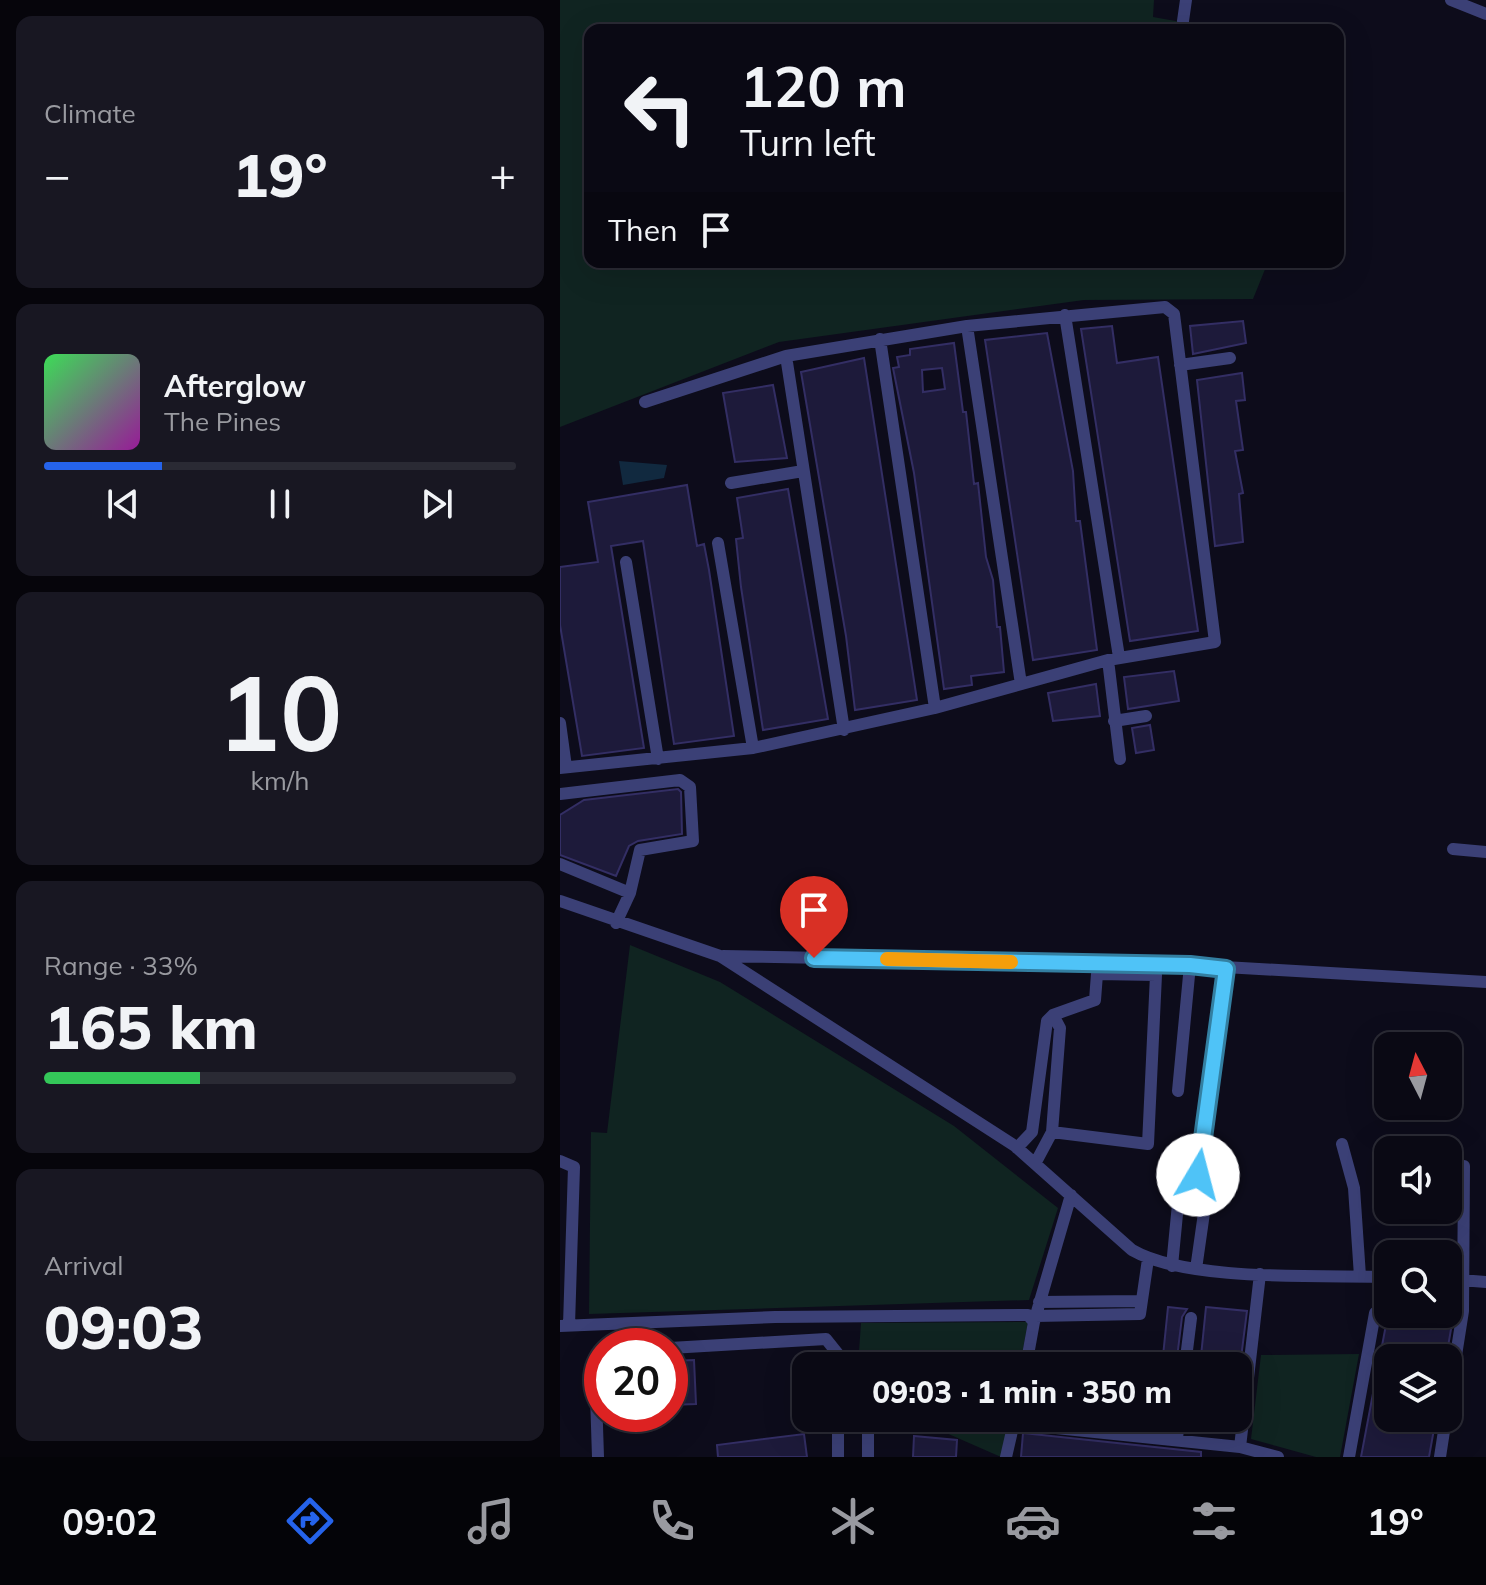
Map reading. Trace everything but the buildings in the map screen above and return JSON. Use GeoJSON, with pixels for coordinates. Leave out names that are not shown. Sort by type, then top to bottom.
{"type":"FeatureCollection","features":[{"type":"Feature","properties":{"kind":"street"},"geometry":{"type":"LineString","coordinates":[[1183,21],[1186,0]]}},
{"type":"Feature","properties":{"kind":"street"},"geometry":{"type":"LineString","coordinates":[[1451,0],[1486,14]]}},
{"type":"Feature","properties":{"kind":"street"},"geometry":{"type":"LineString","coordinates":[[560,723],[563,767],[753,748],[935,708],[1113,658],[1210,643],[1217,636],[1174,314],[1165,307],[967,326],[786,356],[645,402]]}},
{"type":"Feature","properties":{"kind":"street"},"geometry":{"type":"LineString","coordinates":[[1065,315],[1113,658],[1114,721],[1120,759]]}},
{"type":"Feature","properties":{"kind":"street"},"geometry":{"type":"LineString","coordinates":[[967,326],[1021,684]]}},
{"type":"Feature","properties":{"kind":"street"},"geometry":{"type":"LineString","coordinates":[[880,339],[935,708]]}},
{"type":"Feature","properties":{"kind":"street"},"geometry":{"type":"LineString","coordinates":[[786,356],[844,730]]}},
{"type":"Feature","properties":{"kind":"street"},"geometry":{"type":"LineString","coordinates":[[1180,365],[1230,358]]}},
{"type":"Feature","properties":{"kind":"street"},"geometry":{"type":"LineString","coordinates":[[731,483],[803,471]]}},
{"type":"Feature","properties":{"kind":"street"},"geometry":{"type":"LineString","coordinates":[[718,543],[753,748]]}},
{"type":"Feature","properties":{"kind":"street"},"geometry":{"type":"LineString","coordinates":[[626,562],[658,759]]}},
{"type":"Feature","properties":{"kind":"street"},"geometry":{"type":"LineString","coordinates":[[1114,721],[1146,716]]}},
{"type":"Feature","properties":{"kind":"street"},"geometry":{"type":"LineString","coordinates":[[560,794],[680,780],[690,787],[693,841],[640,850],[630,893],[616,923]]}},
{"type":"Feature","properties":{"kind":"street"},"geometry":{"type":"LineString","coordinates":[[1453,849],[1486,852]]}},
{"type":"Feature","properties":{"kind":"street"},"geometry":{"type":"LineString","coordinates":[[560,864],[630,893]]}},
{"type":"Feature","properties":{"kind":"street"},"geometry":{"type":"LineString","coordinates":[[560,901],[616,923],[720,956],[1017,1148],[1132,1250],[1148,1259],[1172,1266],[1260,1274],[1374,1276]]}},
{"type":"Feature","properties":{"kind":"street"},"geometry":{"type":"LineString","coordinates":[[720,956],[1190,965],[1486,982]]}},
{"type":"Feature","properties":{"kind":"street"},"geometry":{"type":"LineString","coordinates":[[1178,1091],[1190,965]]}},
{"type":"Feature","properties":{"kind":"street"},"geometry":{"type":"LineString","coordinates":[[1198,1175],[1226,969]]}},
{"type":"Feature","properties":{"kind":"street"},"geometry":{"type":"LineString","coordinates":[[1017,1148],[1032,1132],[1047,1021],[1053,1015],[1095,1000],[1097,974],[1156,975],[1148,1144],[1052,1132]]}},
{"type":"Feature","properties":{"kind":"street"},"geometry":{"type":"LineString","coordinates":[[1036,1162],[1052,1132],[1060,1028],[1053,1015]]}},
{"type":"Feature","properties":{"kind":"street"},"geometry":{"type":"LineString","coordinates":[[1342,1144],[1354,1188],[1360,1276]]}},
{"type":"Feature","properties":{"kind":"street"},"geometry":{"type":"LineString","coordinates":[[560,1161],[574,1167],[565,1325],[1022,1314],[1035,1319],[1138,1314],[1148,1259]]}},
{"type":"Feature","properties":{"kind":"street"},"geometry":{"type":"LineString","coordinates":[[1457,1240],[1464,1166]]}},
{"type":"Feature","properties":{"kind":"street"},"geometry":{"type":"LineString","coordinates":[[1167,1172],[1209,1178],[1196,1269]]}},
{"type":"Feature","properties":{"kind":"street"},"geometry":{"type":"LineString","coordinates":[[1172,1266],[1181,1173]]}},
{"type":"Feature","properties":{"kind":"street"},"geometry":{"type":"LineString","coordinates":[[1029,1352],[1039,1302],[1071,1195]]}},
{"type":"Feature","properties":{"kind":"street"},"geometry":{"type":"LineString","coordinates":[[1249,1352],[1260,1274]]}},
{"type":"Feature","properties":{"kind":"street"},"geometry":{"type":"LineString","coordinates":[[1462,1280],[1486,1282]]}},
{"type":"Feature","properties":{"kind":"street"},"geometry":{"type":"LineString","coordinates":[[1039,1302],[1141,1301]]}},
{"type":"Feature","properties":{"kind":"street"},"geometry":{"type":"LineString","coordinates":[[1187,1352],[1191,1318]]}},
{"type":"Feature","properties":{"kind":"street"},"geometry":{"type":"LineString","coordinates":[[1349,1457],[1374,1319]]}},
{"type":"Feature","properties":{"kind":"street"},"geometry":{"type":"LineString","coordinates":[[688,1347],[826,1339],[836,1352]]}},
{"type":"Feature","properties":{"kind":"street"},"geometry":{"type":"LineString","coordinates":[[597,1432],[598,1457]]}},
{"type":"Feature","properties":{"kind":"street"},"geometry":{"type":"LineString","coordinates":[[838,1432],[838,1457]]}},
{"type":"Feature","properties":{"kind":"street"},"geometry":{"type":"LineString","coordinates":[[868,1432],[868,1457]]}},
{"type":"Feature","properties":{"kind":"street"},"geometry":{"type":"LineString","coordinates":[[1006,1457],[1016,1432]]}},
{"type":"Feature","properties":{"kind":"street"},"geometry":{"type":"LineString","coordinates":[[1116,1432],[1240,1447],[1278,1457]]}},
{"type":"Feature","properties":{"kind":"street"},"geometry":{"type":"LineString","coordinates":[[1177,1439],[1178,1432]]}},
{"type":"Feature","properties":{"kind":"street"},"geometry":{"type":"LineString","coordinates":[[1240,1432],[1240,1447]]}},
{"type":"Feature","properties":{"kind":"street"},"geometry":{"type":"LineString","coordinates":[[1440,1457],[1444,1432]]}},
{"type":"Feature","properties":{"kind":"green space"},"geometry":{"type":"Polygon","coordinates":[[[560,0],[1154,0],[1153,17],[1192,24],[584,24],[584,268],[1266,268],[1253,299],[1084,300],[779,342],[560,427],[560,0]]]}},
{"type":"Feature","properties":{"kind":"green space"},"geometry":{"type":"Polygon","coordinates":[[[630,945],[720,982],[954,1126],[1058,1208],[1029,1300],[589,1314],[591,1132],[607,1133],[630,945]]]}},
{"type":"Feature","properties":{"kind":"green space"},"geometry":{"type":"Polygon","coordinates":[[[1028,1322],[1023,1352],[859,1352],[861,1323],[1028,1322]]]}},
{"type":"Feature","properties":{"kind":"green space"},"geometry":{"type":"Polygon","coordinates":[[[1359,1354],[1340,1457],[1316,1457],[1251,1439],[1261,1355],[1359,1354]]]}},
{"type":"Feature","properties":{"kind":"green space"},"geometry":{"type":"Polygon","coordinates":[[[944,1432],[1007,1432],[1001,1457],[944,1432]]]}},
{"type":"Feature","properties":{"kind":"water"},"geometry":{"type":"Polygon","coordinates":[[[619,461],[667,465],[664,478],[623,485],[619,461]]]}},
{"type":"Feature","properties":{"kind":"slow traffic"},"geometry":{"type":"LineString","coordinates":[[887,959],[1011,962]]}},
{"type":"Feature","properties":{"kind":"route"},"geometry":{"type":"LineString","coordinates":[[814,958],[1190,965],[1226,969],[1198,1175]]}}]}
